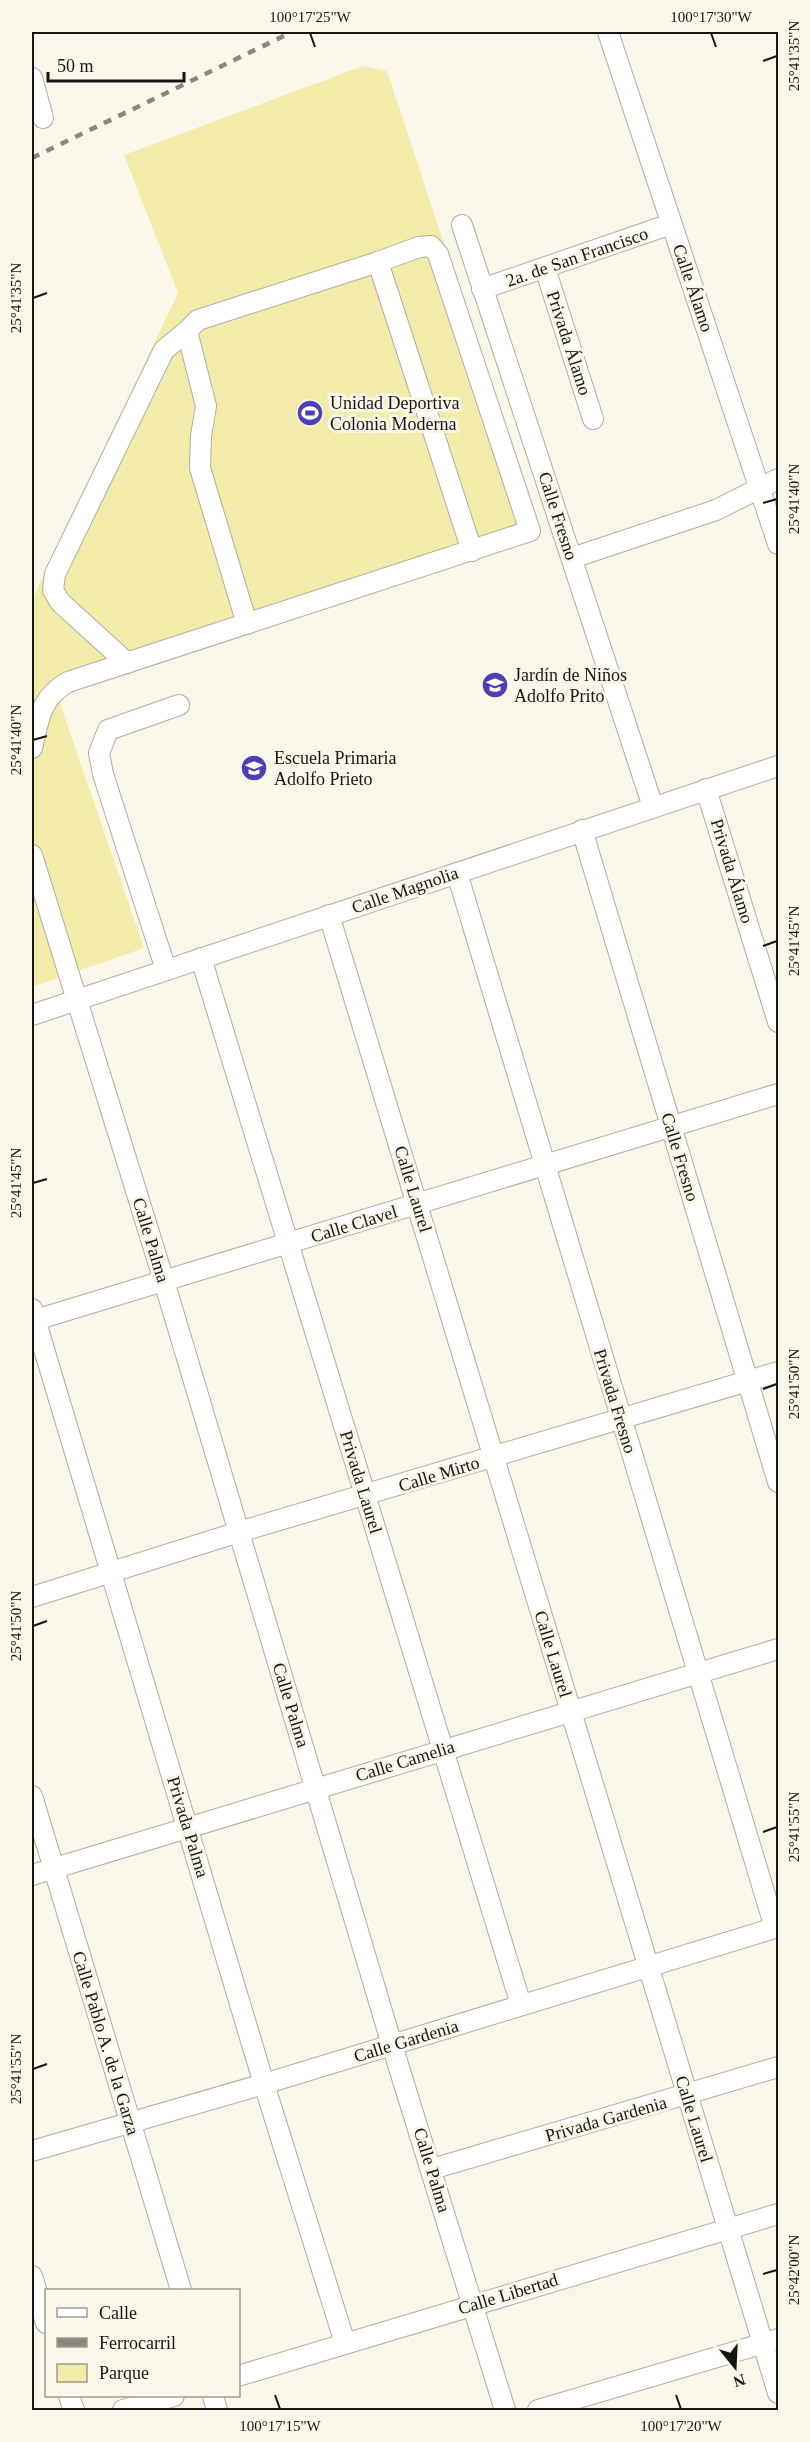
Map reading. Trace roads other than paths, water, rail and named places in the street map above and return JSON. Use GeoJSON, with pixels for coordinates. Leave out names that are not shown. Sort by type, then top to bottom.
{"type":"FeatureCollection","features":[{"type":"Feature","properties":{"kind":"street","name":"Calle Álamo"},"geometry":{"type":"LineString","coordinates":[[608,32],[671,224],[770,484],[778,544]]}},
{"type":"Feature","properties":{"kind":"street"},"geometry":{"type":"LineString","coordinates":[[32,78],[43,118]]}},
{"type":"Feature","properties":{"kind":"street","name":"2a. de San Francisco"},"geometry":{"type":"LineString","coordinates":[[482,289],[671,224]]}},
{"type":"Feature","properties":{"kind":"street","name":"Calle Fresno"},"geometry":{"type":"LineString","coordinates":[[462,225],[653,807]]}},
{"type":"Feature","properties":{"kind":"street"},"geometry":{"type":"LineString","coordinates":[[32,748],[40,712],[52,691],[68,682],[472,552],[530,531],[438,254],[431,246],[419,247],[198,320],[164,350],[55,574],[53,590],[60,602],[127,663]]}},
{"type":"Feature","properties":{"kind":"street"},"geometry":{"type":"LineString","coordinates":[[378,262],[472,552]]}},
{"type":"Feature","properties":{"kind":"street","name":"Privada Álamo"},"geometry":{"type":"LineString","coordinates":[[545,268],[593,419]]}},
{"type":"Feature","properties":{"kind":"street"},"geometry":{"type":"LineString","coordinates":[[187,331],[206,406],[201,436],[200,468],[247,624]]}},
{"type":"Feature","properties":{"kind":"street"},"geometry":{"type":"LineString","coordinates":[[572,558],[716,510],[770,484]]}},
{"type":"Feature","properties":{"kind":"street"},"geometry":{"type":"LineString","coordinates":[[166,970],[103,774],[99,753],[108,730],[179,705]]}},
{"type":"Feature","properties":{"kind":"street","name":"Calle Magnolia"},"geometry":{"type":"LineString","coordinates":[[32,1015],[778,766]]}},
{"type":"Feature","properties":{"kind":"street","name":"Privada Álamo"},"geometry":{"type":"LineString","coordinates":[[706,789],[778,1022]]}},
{"type":"Feature","properties":{"kind":"street","name":"Calle Fresno"},"geometry":{"type":"LineString","coordinates":[[582,831],[778,1482]]}},
{"type":"Feature","properties":{"kind":"street","name":"Calle Palma"},"geometry":{"type":"LineString","coordinates":[[32,855],[75,1000],[164,1281],[392,2045],[505,2410]]}},
{"type":"Feature","properties":{"kind":"street","name":"Privada Fresno"},"geometry":{"type":"LineString","coordinates":[[457,873],[620,1418],[777,1927]]}},
{"type":"Feature","properties":{"kind":"street","name":"Calle Laurel"},"geometry":{"type":"LineString","coordinates":[[329,915],[647,1966],[729,2229],[771,2341],[778,2393]]}},
{"type":"Feature","properties":{"kind":"street","name":"Privada Laurel"},"geometry":{"type":"LineString","coordinates":[[201,958],[290,1243],[521,2005]]}},
{"type":"Feature","properties":{"kind":"street","name":"Calle Clavel"},"geometry":{"type":"LineString","coordinates":[[33,1317],[164,1281],[418,1205],[778,1094]]}},
{"type":"Feature","properties":{"kind":"street","name":"Privada Palma"},"geometry":{"type":"LineString","coordinates":[[33,1317],[264,2084],[345,2343]]}},
{"type":"Feature","properties":{"kind":"street","name":"Calle Mirto"},"geometry":{"type":"LineString","coordinates":[[32,1598],[239,1532],[778,1372]]}},
{"type":"Feature","properties":{"kind":"street","name":"Calle Camelia"},"geometry":{"type":"LineString","coordinates":[[32,1875],[778,1649]]}},
{"type":"Feature","properties":{"kind":"street","name":"Calle Pablo A. de la Garza"},"geometry":{"type":"LineString","coordinates":[[32,1796],[181,2289]]}},
{"type":"Feature","properties":{"kind":"street","name":"Calle Gardenia"},"geometry":{"type":"LineString","coordinates":[[32,2151],[129,2121],[264,2084],[777,1927]]}},
{"type":"Feature","properties":{"kind":"street","name":"Privada Gardenia"},"geometry":{"type":"LineString","coordinates":[[432,2169],[778,2067]]}},
{"type":"Feature","properties":{"kind":"street","name":"Calle Libertad"},"geometry":{"type":"LineString","coordinates":[[240,2375],[778,2214]]}},
{"type":"Feature","properties":{"kind":"street"},"geometry":{"type":"LineString","coordinates":[[32,2276],[45,2321]]}},
{"type":"Feature","properties":{"kind":"street"},"geometry":{"type":"LineString","coordinates":[[538,2410],[771,2341]]}},
{"type":"Feature","properties":{"kind":"street"},"geometry":{"type":"LineString","coordinates":[[123,2410],[170,2397]]}},
{"type":"Feature","properties":{"kind":"railway"},"geometry":{"type":"LineString","coordinates":[[32,158],[292,32]]}},
{"type":"Feature","properties":{"kind":"place","name":"Unidad Deportiva Colonia Moderna"},"geometry":{"type":"Point","coordinates":[310,413]}},
{"type":"Feature","properties":{"kind":"place","name":"Jardín de Niños Adolfo Prito"},"geometry":{"type":"Point","coordinates":[495,685]}},
{"type":"Feature","properties":{"kind":"place","name":"Escuela Primaria Adolfo Prieto"},"geometry":{"type":"Point","coordinates":[254,768]}}]}
